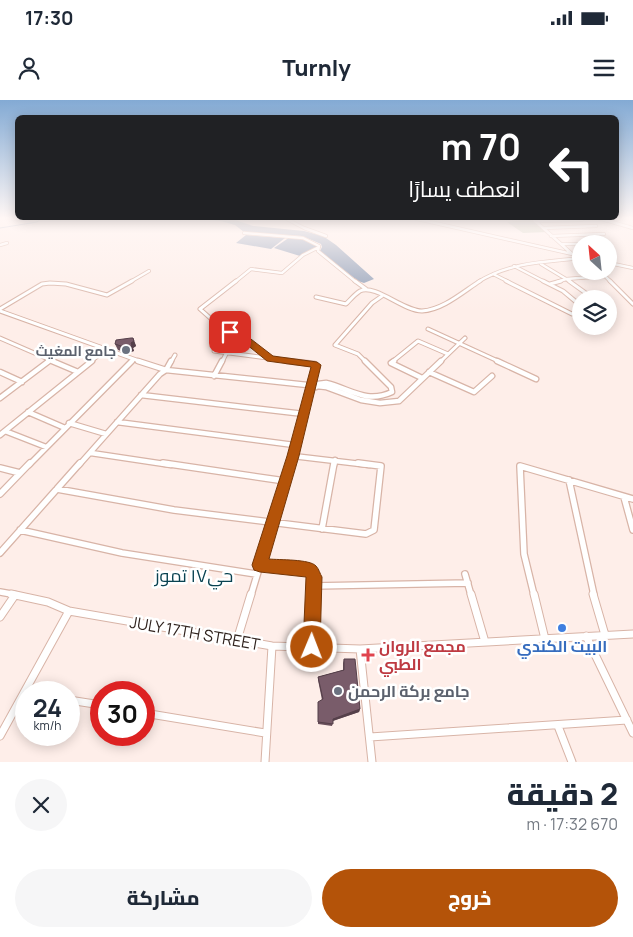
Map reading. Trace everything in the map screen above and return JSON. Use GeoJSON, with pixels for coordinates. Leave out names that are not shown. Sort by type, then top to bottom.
{"type":"FeatureCollection","features":[{"type":"Feature","properties":{"kind":"street"},"geometry":{"type":"LineString","coordinates":[[270,359],[244,338],[209,319],[200,308],[251,269],[282,273],[303,255],[316,249]]}},
{"type":"Feature","properties":{"kind":"street"},"geometry":{"type":"LineString","coordinates":[[319,249],[318,251],[332,264],[366,289],[414,311],[425,311],[493,274],[514,266],[572,258]]}},
{"type":"Feature","properties":{"kind":"street"},"geometry":{"type":"LineString","coordinates":[[549,249],[572,254]]}},
{"type":"Feature","properties":{"kind":"street"},"geometry":{"type":"LineString","coordinates":[[566,249],[572,254]]}},
{"type":"Feature","properties":{"kind":"street"},"geometry":{"type":"LineString","coordinates":[[540,263],[582,290]]}},
{"type":"Feature","properties":{"kind":"street"},"geometry":{"type":"LineString","coordinates":[[618,265],[633,268]]}},
{"type":"Feature","properties":{"kind":"street"},"geometry":{"type":"LineString","coordinates":[[514,266],[550,284],[572,300]]}},
{"type":"Feature","properties":{"kind":"street"},"geometry":{"type":"LineString","coordinates":[[0,310],[42,284],[64,285],[106,295],[149,271]]}},
{"type":"Feature","properties":{"kind":"street"},"geometry":{"type":"LineString","coordinates":[[493,274],[572,314]]}},
{"type":"Feature","properties":{"kind":"street"},"geometry":{"type":"LineString","coordinates":[[550,284],[572,278]]}},
{"type":"Feature","properties":{"kind":"street"},"geometry":{"type":"LineString","coordinates":[[609,280],[633,304]]}},
{"type":"Feature","properties":{"kind":"street"},"geometry":{"type":"LineString","coordinates":[[316,297],[346,304],[360,290],[366,289]]}},
{"type":"Feature","properties":{"kind":"street"},"geometry":{"type":"LineString","coordinates":[[314,387],[328,382],[346,392],[369,397],[381,396],[392,392],[391,386],[358,354],[335,345],[374,302],[382,296]]}},
{"type":"Feature","properties":{"kind":"street"},"geometry":{"type":"LineString","coordinates":[[0,310],[105,350],[166,370],[326,387],[347,396],[392,403],[399,401],[465,338]]}},
{"type":"Feature","properties":{"kind":"street"},"geometry":{"type":"LineString","coordinates":[[428,329],[536,378]]}},
{"type":"Feature","properties":{"kind":"street"},"geometry":{"type":"LineString","coordinates":[[0,338],[78,372]]}},
{"type":"Feature","properties":{"kind":"street"},"geometry":{"type":"LineString","coordinates":[[422,378],[392,363],[418,341],[448,354]]}},
{"type":"Feature","properties":{"kind":"street"},"geometry":{"type":"LineString","coordinates":[[0,435],[105,350]]}},
{"type":"Feature","properties":{"kind":"street"},"geometry":{"type":"LineString","coordinates":[[214,351],[317,365],[314,387],[294,445],[293,456],[237,640]]}},
{"type":"Feature","properties":{"kind":"street"},"geometry":{"type":"LineString","coordinates":[[214,376],[226,354]]}},
{"type":"Feature","properties":{"kind":"street"},"geometry":{"type":"LineString","coordinates":[[0,553],[141,395],[166,370],[175,355]]}},
{"type":"Feature","properties":{"kind":"street"},"geometry":{"type":"LineString","coordinates":[[0,398],[50,360]]}},
{"type":"Feature","properties":{"kind":"street"},"geometry":{"type":"LineString","coordinates":[[0,494],[133,360]]}},
{"type":"Feature","properties":{"kind":"street"},"geometry":{"type":"LineString","coordinates":[[0,372],[22,382]]}},
{"type":"Feature","properties":{"kind":"street"},"geometry":{"type":"LineString","coordinates":[[429,372],[474,392],[492,376]]}},
{"type":"Feature","properties":{"kind":"street"},"geometry":{"type":"LineString","coordinates":[[141,395],[304,414]]}},
{"type":"Feature","properties":{"kind":"street"},"geometry":{"type":"LineString","coordinates":[[28,412],[67,426],[106,434]]}},
{"type":"Feature","properties":{"kind":"street"},"geometry":{"type":"LineString","coordinates":[[117,422],[294,445]]}},
{"type":"Feature","properties":{"kind":"street"},"geometry":{"type":"LineString","coordinates":[[5,431],[46,447]]}},
{"type":"Feature","properties":{"kind":"street"},"geometry":{"type":"LineString","coordinates":[[91,453],[285,481]]}},
{"type":"Feature","properties":{"kind":"street"},"geometry":{"type":"LineString","coordinates":[[57,489],[145,506],[213,516],[272,521],[366,534],[374,530],[380,466],[293,456]]}},
{"type":"Feature","properties":{"kind":"street"},"geometry":{"type":"LineString","coordinates":[[322,529],[335,460]]}},
{"type":"Feature","properties":{"kind":"street"},"geometry":{"type":"LineString","coordinates":[[544,639],[524,554],[520,466],[633,500]]}},
{"type":"Feature","properties":{"kind":"street"},"geometry":{"type":"LineString","coordinates":[[0,469],[20,473]]}},
{"type":"Feature","properties":{"kind":"street"},"geometry":{"type":"LineString","coordinates":[[569,480],[592,589],[605,635]]}},
{"type":"Feature","properties":{"kind":"street"},"geometry":{"type":"LineString","coordinates":[[624,497],[633,530]]}},
{"type":"Feature","properties":{"kind":"street"},"geometry":{"type":"LineString","coordinates":[[20,530],[122,553],[256,574]]}},
{"type":"Feature","properties":{"kind":"street"},"geometry":{"type":"LineString","coordinates":[[260,565],[308,569],[314,577],[312,647]]}},
{"type":"Feature","properties":{"kind":"street"},"geometry":{"type":"LineString","coordinates":[[465,574],[485,642]]}},
{"type":"Feature","properties":{"kind":"street"},"geometry":{"type":"LineString","coordinates":[[313,586],[468,583]]}},
{"type":"Feature","properties":{"kind":"street","name":"JULY 17TH STREET"},"geometry":{"type":"LineString","coordinates":[[0,592],[48,602],[69,611],[272,646],[360,649],[633,634]]}},
{"type":"Feature","properties":{"kind":"street"},"geometry":{"type":"LineString","coordinates":[[0,617],[15,595]]}},
{"type":"Feature","properties":{"kind":"street"},"geometry":{"type":"LineString","coordinates":[[31,681],[69,611]]}},
{"type":"Feature","properties":{"kind":"street"},"geometry":{"type":"LineString","coordinates":[[586,636],[633,732]]}},
{"type":"Feature","properties":{"kind":"street"},"geometry":{"type":"LineString","coordinates":[[265,762],[272,646]]}},
{"type":"Feature","properties":{"kind":"street"},"geometry":{"type":"LineString","coordinates":[[360,649],[372,762]]}},
{"type":"Feature","properties":{"kind":"street"},"geometry":{"type":"LineString","coordinates":[[0,736],[15,710]]}},
{"type":"Feature","properties":{"kind":"street"},"geometry":{"type":"LineString","coordinates":[[155,715],[266,733]]}},
{"type":"Feature","properties":{"kind":"street"},"geometry":{"type":"LineString","coordinates":[[370,737],[627,720]]}},
{"type":"Feature","properties":{"kind":"street"},"geometry":{"type":"LineString","coordinates":[[558,726],[572,762]]}},
{"type":"Feature","properties":{"kind":"water"},"geometry":{"type":"Polygon","coordinates":[[[277,249],[314,249],[300,256],[277,249]]]}},
{"type":"Feature","properties":{"kind":"water"},"geometry":{"type":"Polygon","coordinates":[[[321,249],[340,249],[374,279],[364,283],[358,281],[320,251],[321,249]]]}},
{"type":"Feature","properties":{"kind":"building"},"geometry":{"type":"Polygon","coordinates":[[[133,338],[132,346],[124,347],[115,344],[116,340],[133,338]]]}},
{"type":"Feature","properties":{"kind":"building","name":"جامع بركة الرحمن"},"geometry":{"type":"Polygon","coordinates":[[[344,659],[355,659],[360,709],[333,719],[333,724],[318,722],[318,702],[323,699],[318,677],[344,670],[344,659]]]}},
{"type":"Feature","properties":{"kind":"place","name":"جامع المغيث"},"geometry":{"type":"Point","coordinates":[126,350]}},
{"type":"Feature","properties":{"kind":"place","name":"البيت الكندي"},"geometry":{"type":"Point","coordinates":[562,628]}},
{"type":"Feature","properties":{"kind":"place","name":"مجمع الروان الطبي"},"geometry":{"type":"Point","coordinates":[368,655]}},
{"type":"Feature","properties":{"kind":"place","name":"جامع بركة الرحمن"},"geometry":{"type":"Point","coordinates":[338,691]}},
{"type":"Feature","properties":{"kind":"district","name":"حي۱۷ تموز"},"geometry":{"type":"Point","coordinates":[194,575]}},
{"type":"Feature","properties":{"kind":"route"},"geometry":{"type":"LineString","coordinates":[[230,332],[244,338],[270,359],[317,365],[294,445],[293,456],[260,565],[308,569],[312,572],[314,577],[312,647]]}}]}
